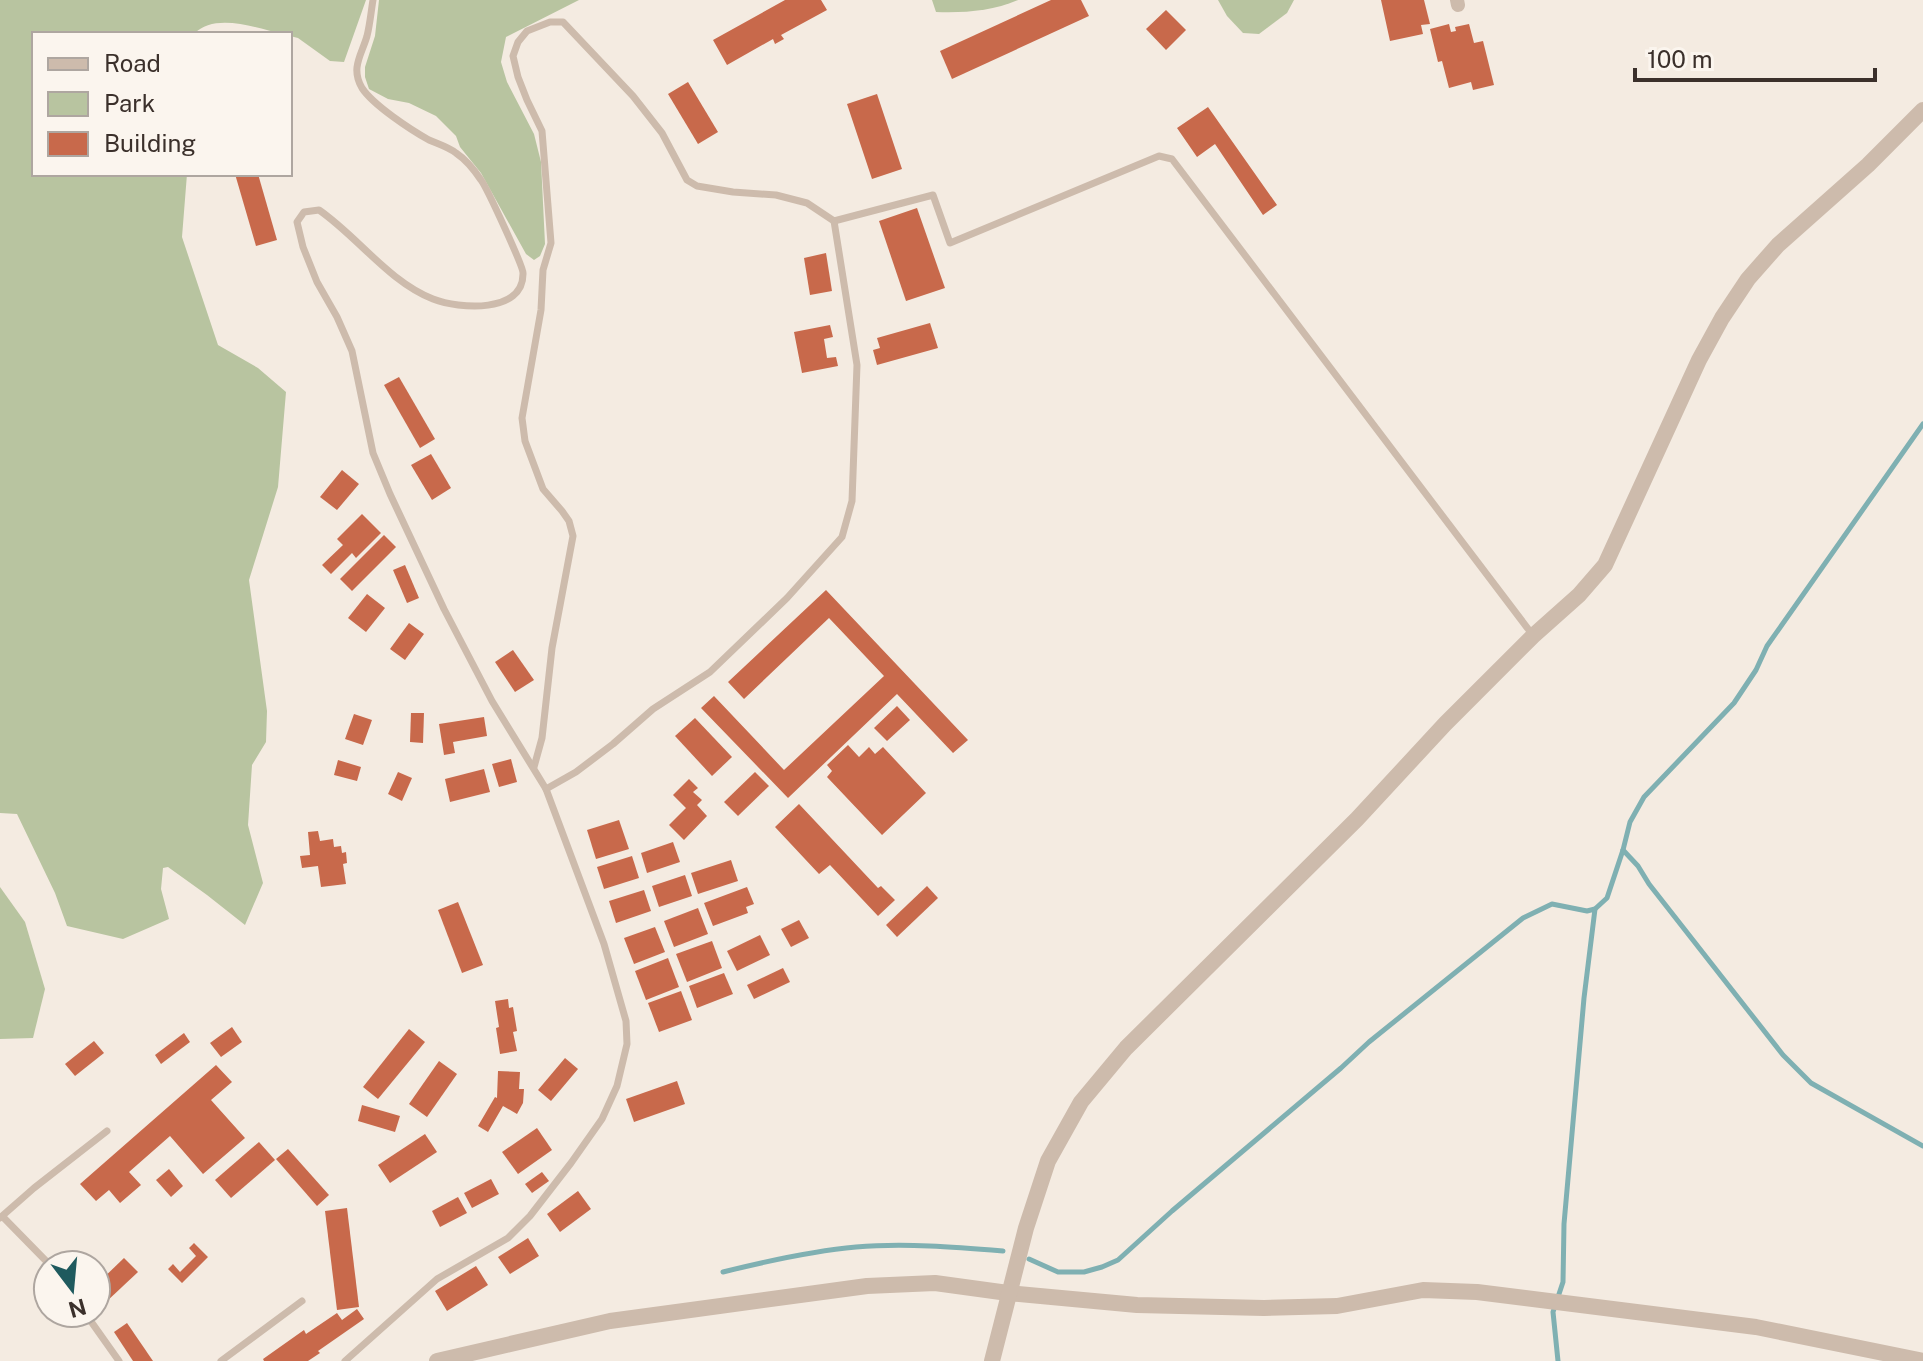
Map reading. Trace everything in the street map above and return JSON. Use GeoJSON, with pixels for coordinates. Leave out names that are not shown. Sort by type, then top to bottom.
{"type":"FeatureCollection","features":[{"type":"Feature","properties":{"kind":"street"},"geometry":{"type":"LineString","coordinates":[[992,1361],[1026,1228],[1048,1161],[1081,1102],[1126,1048],[1346,830],[1445,724],[1579,595],[1605,565],[1699,360],[1748,279],[1778,245],[1868,165],[1923,110]]}},
{"type":"Feature","properties":{"kind":"street"},"geometry":{"type":"LineString","coordinates":[[437,1361],[610,1321],[867,1286],[935,1283],[1137,1305],[1264,1308],[1337,1306],[1423,1290],[1477,1292],[1756,1327],[1923,1361]]}},
{"type":"Feature","properties":{"kind":"lane"},"geometry":{"type":"LineString","coordinates":[[345,1361],[437,1279],[508,1238],[530,1216],[602,1119],[617,1086],[627,1044],[626,1021],[604,944],[546,789],[492,701],[390,494],[373,453],[352,351],[303,247],[297,222],[304,212],[319,210],[336,221],[402,282],[433,299],[466,307],[495,304],[513,297],[521,289],[523,271],[482,181],[457,153],[392,117],[363,89],[357,74],[358,60],[366,38],[373,0]]}},
{"type":"Feature","properties":{"kind":"lane"},"geometry":{"type":"LineString","coordinates":[[534,767],[542,738],[552,648],[573,536],[569,521],[543,489],[525,441],[522,418],[541,310],[543,270],[551,243],[542,131],[518,77],[513,56],[518,42],[527,31],[538,25],[563,22],[633,96],[662,133],[687,180],[697,186],[776,195],[807,203],[834,221],[857,365],[852,501],[842,537],[787,598],[710,672],[653,709],[576,772],[546,789]]}},
{"type":"Feature","properties":{"kind":"lane"},"geometry":{"type":"LineString","coordinates":[[834,221],[933,195],[950,243],[1159,156],[1172,159],[1533,636]]}},
{"type":"Feature","properties":{"kind":"lane"},"geometry":{"type":"LineString","coordinates":[[34,1249],[2,1217],[107,1131]]}},
{"type":"Feature","properties":{"kind":"lane"},"geometry":{"type":"LineString","coordinates":[[221,1361],[302,1301]]}},
{"type":"Feature","properties":{"kind":"lane"},"geometry":{"type":"LineString","coordinates":[[96,1329],[119,1361]]}},
{"type":"Feature","properties":{"kind":"green space"},"geometry":{"type":"Polygon","coordinates":[[[0,0],[366,0],[344,62],[330,61],[292,36],[292,32],[274,32],[236,24],[213,24],[197,32],[32,32],[32,176],[187,176],[182,237],[218,345],[258,368],[286,392],[278,487],[249,580],[267,711],[266,742],[252,765],[248,825],[263,883],[245,925],[168,867],[163,868],[161,889],[169,919],[123,939],[67,926],[55,893],[17,814],[0,813],[0,0]]]}},
{"type":"Feature","properties":{"kind":"green space"},"geometry":{"type":"Polygon","coordinates":[[[379,0],[579,0],[506,37],[501,62],[507,82],[534,134],[541,162],[545,244],[540,256],[534,260],[526,254],[481,173],[460,147],[456,136],[436,116],[369,89],[365,67],[375,36],[379,0]]]}},
{"type":"Feature","properties":{"kind":"green space"},"geometry":{"type":"Polygon","coordinates":[[[932,0],[1018,0],[968,12],[936,12],[932,0]]]}},
{"type":"Feature","properties":{"kind":"green space"},"geometry":{"type":"Polygon","coordinates":[[[1218,0],[1294,0],[1287,13],[1259,34],[1243,33],[1227,16],[1218,0]]]}},
{"type":"Feature","properties":{"kind":"green space"},"geometry":{"type":"Polygon","coordinates":[[[0,887],[25,922],[45,989],[33,1038],[0,1039],[0,887]]]}},
{"type":"Feature","properties":{"kind":"building"},"geometry":{"type":"Polygon","coordinates":[[[785,0],[821,0],[827,10],[781,35],[784,39],[775,44],[773,39],[727,65],[713,40],[785,0]]]}},
{"type":"Feature","properties":{"kind":"building"},"geometry":{"type":"Polygon","coordinates":[[[1051,0],[1081,0],[1089,16],[952,79],[940,51],[1051,0]]]}},
{"type":"Feature","properties":{"kind":"building"},"geometry":{"type":"Polygon","coordinates":[[[1381,0],[1424,0],[1430,24],[1421,25],[1423,34],[1390,41],[1381,0]]]}},
{"type":"Feature","properties":{"kind":"building"},"geometry":{"type":"Polygon","coordinates":[[[1166,10],[1186,30],[1166,50],[1146,29],[1166,10]]]}},
{"type":"Feature","properties":{"kind":"building"},"geometry":{"type":"Polygon","coordinates":[[[1449,24],[1451,32],[1456,31],[1455,27],[1469,24],[1474,43],[1483,41],[1494,85],[1473,90],[1471,82],[1449,88],[1442,61],[1438,62],[1430,29],[1449,24]]]}},
{"type":"Feature","properties":{"kind":"building"},"geometry":{"type":"Polygon","coordinates":[[[688,82],[718,132],[698,144],[668,94],[688,82]]]}},
{"type":"Feature","properties":{"kind":"building"},"geometry":{"type":"Polygon","coordinates":[[[877,94],[902,169],[872,179],[847,104],[877,94]]]}},
{"type":"Feature","properties":{"kind":"building"},"geometry":{"type":"Polygon","coordinates":[[[1208,107],[1277,205],[1263,215],[1215,144],[1197,157],[1177,128],[1208,107]]]}},
{"type":"Feature","properties":{"kind":"building"},"geometry":{"type":"Polygon","coordinates":[[[236,176],[259,176],[277,240],[256,246],[236,176]]]}},
{"type":"Feature","properties":{"kind":"building"},"geometry":{"type":"Polygon","coordinates":[[[917,208],[945,288],[906,301],[879,221],[917,208]]]}},
{"type":"Feature","properties":{"kind":"building"},"geometry":{"type":"Polygon","coordinates":[[[826,253],[832,291],[810,295],[804,258],[826,253]]]}},
{"type":"Feature","properties":{"kind":"building"},"geometry":{"type":"Polygon","coordinates":[[[930,323],[938,348],[877,365],[873,350],[880,348],[877,338],[930,323]]]}},
{"type":"Feature","properties":{"kind":"building"},"geometry":{"type":"Polygon","coordinates":[[[830,325],[833,337],[824,339],[827,358],[836,357],[838,366],[802,373],[794,332],[830,325]]]}},
{"type":"Feature","properties":{"kind":"building"},"geometry":{"type":"Polygon","coordinates":[[[399,377],[435,439],[420,448],[384,385],[399,377]]]}},
{"type":"Feature","properties":{"kind":"building"},"geometry":{"type":"Polygon","coordinates":[[[431,454],[451,488],[432,500],[411,465],[431,454]]]}},
{"type":"Feature","properties":{"kind":"building"},"geometry":{"type":"Polygon","coordinates":[[[342,470],[359,484],[337,510],[320,497],[342,470]]]}},
{"type":"Feature","properties":{"kind":"building"},"geometry":{"type":"Polygon","coordinates":[[[362,514],[381,533],[356,558],[352,553],[331,574],[322,565],[343,545],[337,539],[362,514]]]}},
{"type":"Feature","properties":{"kind":"building"},"geometry":{"type":"Polygon","coordinates":[[[384,535],[396,547],[352,591],[340,579],[384,535]]]}},
{"type":"Feature","properties":{"kind":"building"},"geometry":{"type":"Polygon","coordinates":[[[405,565],[419,598],[407,603],[393,570],[405,565]]]}},
{"type":"Feature","properties":{"kind":"building"},"geometry":{"type":"Polygon","coordinates":[[[826,590],[968,740],[953,753],[897,694],[788,798],[701,708],[714,696],[784,770],[884,676],[829,618],[744,699],[728,682],[826,590]]]}},
{"type":"Feature","properties":{"kind":"building"},"geometry":{"type":"Polygon","coordinates":[[[367,594],[385,608],[366,632],[348,618],[367,594]]]}},
{"type":"Feature","properties":{"kind":"building"},"geometry":{"type":"Polygon","coordinates":[[[409,623],[424,634],[405,660],[390,649],[409,623]]]}},
{"type":"Feature","properties":{"kind":"building"},"geometry":{"type":"Polygon","coordinates":[[[513,650],[534,680],[515,692],[495,662],[513,650]]]}},
{"type":"Feature","properties":{"kind":"building"},"geometry":{"type":"Polygon","coordinates":[[[897,706],[910,720],[887,741],[874,728],[897,706]]]}},
{"type":"Feature","properties":{"kind":"building"},"geometry":{"type":"Polygon","coordinates":[[[411,713],[424,713],[423,743],[410,742],[411,713]]]}},
{"type":"Feature","properties":{"kind":"building"},"geometry":{"type":"Polygon","coordinates":[[[354,714],[372,720],[363,745],[345,739],[354,714]]]}},
{"type":"Feature","properties":{"kind":"building"},"geometry":{"type":"Polygon","coordinates":[[[484,717],[487,736],[453,742],[455,753],[444,755],[439,724],[484,717]]]}},
{"type":"Feature","properties":{"kind":"building"},"geometry":{"type":"Polygon","coordinates":[[[695,718],[732,757],[712,776],[675,736],[695,718]]]}},
{"type":"Feature","properties":{"kind":"building"},"geometry":{"type":"Polygon","coordinates":[[[848,745],[859,757],[869,747],[875,754],[883,747],[926,793],[882,835],[827,777],[832,771],[827,765],[848,745]]]}},
{"type":"Feature","properties":{"kind":"building"},"geometry":{"type":"Polygon","coordinates":[[[511,759],[517,782],[499,787],[492,764],[511,759]]]}},
{"type":"Feature","properties":{"kind":"building"},"geometry":{"type":"Polygon","coordinates":[[[338,760],[361,767],[357,781],[334,775],[338,760]]]}},
{"type":"Feature","properties":{"kind":"building"},"geometry":{"type":"Polygon","coordinates":[[[484,769],[490,792],[450,802],[445,779],[484,769]]]}},
{"type":"Feature","properties":{"kind":"building"},"geometry":{"type":"Polygon","coordinates":[[[398,772],[412,778],[402,801],[388,794],[398,772]]]}},
{"type":"Feature","properties":{"kind":"building"},"geometry":{"type":"Polygon","coordinates":[[[755,772],[769,786],[738,816],[724,802],[755,772]]]}},
{"type":"Feature","properties":{"kind":"building"},"geometry":{"type":"Polygon","coordinates":[[[689,779],[698,788],[693,792],[702,800],[697,805],[707,816],[684,840],[669,825],[686,808],[673,795],[689,779]]]}},
{"type":"Feature","properties":{"kind":"building"},"geometry":{"type":"Polygon","coordinates":[[[799,804],[878,888],[881,886],[895,900],[878,916],[830,865],[819,874],[775,827],[799,804]]]}},
{"type":"Feature","properties":{"kind":"building"},"geometry":{"type":"Polygon","coordinates":[[[619,820],[629,849],[596,859],[587,830],[619,820]]]}},
{"type":"Feature","properties":{"kind":"building"},"geometry":{"type":"Polygon","coordinates":[[[318,831],[320,841],[333,839],[334,847],[341,846],[342,853],[346,852],[347,863],[343,864],[346,884],[321,887],[318,866],[302,868],[300,856],[310,855],[308,832],[318,831]]]}},
{"type":"Feature","properties":{"kind":"building"},"geometry":{"type":"Polygon","coordinates":[[[673,842],[680,862],[647,873],[641,853],[673,842]]]}},
{"type":"Feature","properties":{"kind":"building"},"geometry":{"type":"Polygon","coordinates":[[[632,856],[639,878],[604,889],[597,867],[632,856]]]}},
{"type":"Feature","properties":{"kind":"building"},"geometry":{"type":"Polygon","coordinates":[[[731,860],[738,881],[698,894],[691,873],[731,860]]]}},
{"type":"Feature","properties":{"kind":"building"},"geometry":{"type":"Polygon","coordinates":[[[685,875],[692,896],[659,907],[652,886],[685,875]]]}},
{"type":"Feature","properties":{"kind":"building"},"geometry":{"type":"Polygon","coordinates":[[[927,886],[938,898],[897,937],[886,925],[927,886]]]}},
{"type":"Feature","properties":{"kind":"building"},"geometry":{"type":"Polygon","coordinates":[[[747,887],[754,904],[746,907],[748,913],[713,926],[704,903],[747,887]]]}},
{"type":"Feature","properties":{"kind":"building"},"geometry":{"type":"Polygon","coordinates":[[[644,890],[651,911],[616,923],[609,901],[644,890]]]}},
{"type":"Feature","properties":{"kind":"building"},"geometry":{"type":"Polygon","coordinates":[[[458,902],[483,965],[462,973],[438,910],[458,902]]]}},
{"type":"Feature","properties":{"kind":"building"},"geometry":{"type":"Polygon","coordinates":[[[698,908],[708,934],[674,947],[664,921],[698,908]]]}},
{"type":"Feature","properties":{"kind":"building"},"geometry":{"type":"Polygon","coordinates":[[[799,920],[809,938],[791,947],[781,929],[799,920]]]}},
{"type":"Feature","properties":{"kind":"building"},"geometry":{"type":"Polygon","coordinates":[[[655,927],[665,952],[634,964],[624,938],[655,927]]]}},
{"type":"Feature","properties":{"kind":"building"},"geometry":{"type":"Polygon","coordinates":[[[760,935],[770,955],[737,971],[727,951],[760,935]]]}},
{"type":"Feature","properties":{"kind":"building"},"geometry":{"type":"Polygon","coordinates":[[[712,941],[722,968],[687,982],[676,954],[712,941]]]}},
{"type":"Feature","properties":{"kind":"building"},"geometry":{"type":"Polygon","coordinates":[[[668,958],[679,987],[646,1000],[635,971],[668,958]]]}},
{"type":"Feature","properties":{"kind":"building"},"geometry":{"type":"Polygon","coordinates":[[[783,968],[790,982],[754,999],[747,985],[783,968]]]}},
{"type":"Feature","properties":{"kind":"building"},"geometry":{"type":"Polygon","coordinates":[[[724,973],[733,994],[697,1008],[689,986],[724,973]]]}},
{"type":"Feature","properties":{"kind":"building"},"geometry":{"type":"Polygon","coordinates":[[[681,991],[692,1020],[659,1032],[648,1003],[681,991]]]}},
{"type":"Feature","properties":{"kind":"building"},"geometry":{"type":"Polygon","coordinates":[[[508,999],[509,1008],[513,1007],[517,1051],[500,1054],[495,1001],[508,999]]]}},
{"type":"Feature","properties":{"kind":"building"},"geometry":{"type":"Polygon","coordinates":[[[232,1027],[242,1042],[221,1057],[210,1043],[232,1027]]]}},
{"type":"Feature","properties":{"kind":"building"},"geometry":{"type":"Polygon","coordinates":[[[409,1029],[425,1042],[378,1099],[363,1087],[409,1029]]]}},
{"type":"Feature","properties":{"kind":"building"},"geometry":{"type":"Polygon","coordinates":[[[184,1033],[190,1042],[161,1064],[155,1055],[184,1033]]]}},
{"type":"Feature","properties":{"kind":"building"},"geometry":{"type":"Polygon","coordinates":[[[94,1041],[104,1053],[75,1076],[65,1064],[94,1041]]]}},
{"type":"Feature","properties":{"kind":"building"},"geometry":{"type":"Polygon","coordinates":[[[565,1058],[578,1069],[551,1101],[538,1090],[565,1058]]]}},
{"type":"Feature","properties":{"kind":"building"},"geometry":{"type":"Polygon","coordinates":[[[439,1061],[457,1074],[427,1117],[409,1104],[439,1061]]]}},
{"type":"Feature","properties":{"kind":"building"},"geometry":{"type":"Polygon","coordinates":[[[216,1065],[232,1082],[211,1100],[245,1138],[203,1174],[170,1136],[129,1172],[141,1185],[120,1203],[109,1190],[96,1201],[80,1184],[216,1065]]]}},
{"type":"Feature","properties":{"kind":"building"},"geometry":{"type":"Polygon","coordinates":[[[498,1071],[520,1072],[519,1089],[524,1089],[523,1103],[517,1114],[503,1106],[488,1132],[478,1126],[497,1098],[498,1071]]]}},
{"type":"Feature","properties":{"kind":"building"},"geometry":{"type":"Polygon","coordinates":[[[677,1081],[685,1104],[634,1122],[626,1099],[677,1081]]]}},
{"type":"Feature","properties":{"kind":"building"},"geometry":{"type":"Polygon","coordinates":[[[362,1105],[400,1116],[395,1132],[358,1121],[362,1105]]]}},
{"type":"Feature","properties":{"kind":"building"},"geometry":{"type":"Polygon","coordinates":[[[537,1128],[552,1150],[518,1174],[502,1152],[537,1128]]]}},
{"type":"Feature","properties":{"kind":"building"},"geometry":{"type":"Polygon","coordinates":[[[425,1134],[437,1152],[390,1183],[378,1165],[425,1134]]]}},
{"type":"Feature","properties":{"kind":"building"},"geometry":{"type":"Polygon","coordinates":[[[259,1142],[275,1160],[231,1198],[215,1180],[259,1142]]]}},
{"type":"Feature","properties":{"kind":"building"},"geometry":{"type":"Polygon","coordinates":[[[288,1149],[329,1195],[317,1206],[276,1159],[288,1149]]]}},
{"type":"Feature","properties":{"kind":"building"},"geometry":{"type":"Polygon","coordinates":[[[169,1169],[183,1186],[171,1197],[156,1180],[169,1169]]]}},
{"type":"Feature","properties":{"kind":"building"},"geometry":{"type":"Polygon","coordinates":[[[542,1172],[549,1181],[532,1193],[525,1184],[542,1172]]]}},
{"type":"Feature","properties":{"kind":"building"},"geometry":{"type":"Polygon","coordinates":[[[491,1179],[499,1194],[472,1208],[464,1193],[491,1179]]]}},
{"type":"Feature","properties":{"kind":"building"},"geometry":{"type":"Polygon","coordinates":[[[578,1191],[591,1209],[560,1232],[547,1214],[578,1191]]]}},
{"type":"Feature","properties":{"kind":"building"},"geometry":{"type":"Polygon","coordinates":[[[458,1197],[467,1213],[440,1227],[432,1211],[458,1197]]]}},
{"type":"Feature","properties":{"kind":"building"},"geometry":{"type":"Polygon","coordinates":[[[347,1208],[359,1307],[337,1310],[325,1211],[347,1208]]]}},
{"type":"Feature","properties":{"kind":"building"},"geometry":{"type":"Polygon","coordinates":[[[528,1238],[539,1256],[510,1274],[498,1257],[528,1238]]]}},
{"type":"Feature","properties":{"kind":"building"},"geometry":{"type":"Polygon","coordinates":[[[194,1243],[208,1257],[182,1283],[168,1269],[173,1264],[180,1272],[196,1256],[189,1248],[194,1243]]]}},
{"type":"Feature","properties":{"kind":"building"},"geometry":{"type":"Polygon","coordinates":[[[124,1258],[138,1272],[112,1296],[112,1270],[124,1258]]]}},
{"type":"Feature","properties":{"kind":"building"},"geometry":{"type":"Polygon","coordinates":[[[476,1266],[488,1285],[447,1311],[435,1291],[476,1266]]]}},
{"type":"Feature","properties":{"kind":"building"},"geometry":{"type":"Polygon","coordinates":[[[357,1309],[364,1319],[308,1361],[264,1361],[304,1330],[306,1334],[337,1313],[342,1320],[357,1309]]]}},
{"type":"Feature","properties":{"kind":"building"},"geometry":{"type":"Polygon","coordinates":[[[127,1323],[153,1361],[133,1361],[114,1332],[127,1323]]]}},
{"type":"Feature","properties":{"kind":"waterway"},"geometry":{"type":"LineString","coordinates":[[1029,1259],[1058,1272],[1084,1272],[1118,1260],[1369,1042],[1523,918],[1552,904],[1587,911],[1595,909],[1607,898],[1630,822],[1644,797],[1734,703],[1756,670],[1767,646],[1923,424]]}},
{"type":"Feature","properties":{"kind":"waterway"},"geometry":{"type":"LineString","coordinates":[[1623,850],[1783,1055],[1811,1083],[1923,1146]]}},
{"type":"Feature","properties":{"kind":"waterway"},"geometry":{"type":"LineString","coordinates":[[1558,1361],[1553,1312],[1563,1282],[1564,1224],[1595,909]]}},
{"type":"Feature","properties":{"kind":"waterway"},"geometry":{"type":"LineString","coordinates":[[723,1272],[789,1257],[856,1247],[911,1245],[1003,1251]]}}]}
